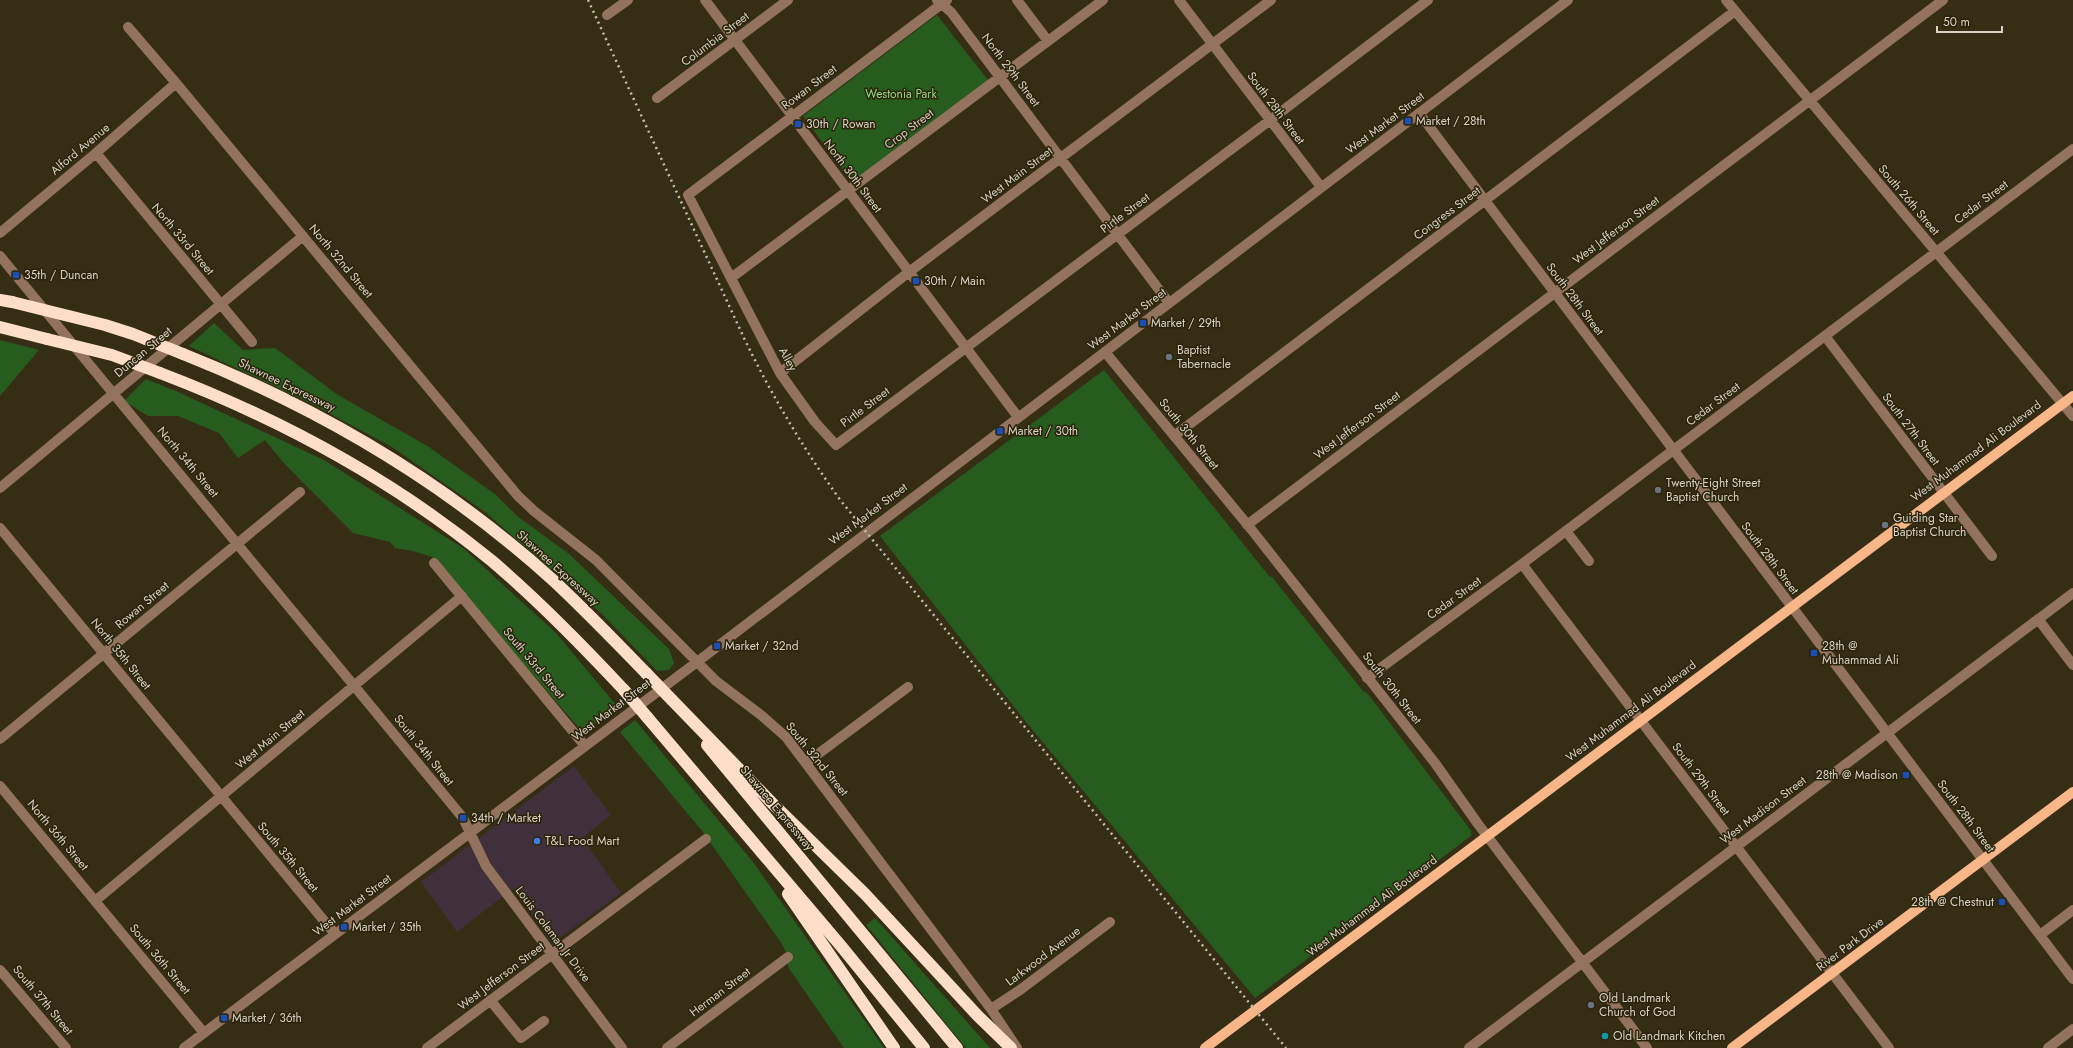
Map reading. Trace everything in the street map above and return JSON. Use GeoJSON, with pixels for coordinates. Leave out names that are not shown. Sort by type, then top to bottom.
{"type":"FeatureCollection","features":[{"type":"Feature","properties":{"kind":"highway","name":"Shawnee Expressway"},"geometry":{"type":"LineString","coordinates":[[0,300],[112,327],[183,354],[255,384],[335,424],[392,459],[444,493],[498,534],[554,581],[672,700],[743,790],[851,918],[957,1048]]}},
{"type":"Feature","properties":{"kind":"highway"},"geometry":{"type":"LineString","coordinates":[[0,327],[112,355],[221,396],[310,439],[357,466],[428,513],[491,561],[529,594],[624,690],[842,946],[924,1048]]}},
{"type":"Feature","properties":{"kind":"highway"},"geometry":{"type":"LineString","coordinates":[[672,700],[772,803],[865,894],[978,1016],[1011,1048]]}},
{"type":"Feature","properties":{"kind":"highway"},"geometry":{"type":"LineString","coordinates":[[742,828],[894,1048]]}},
{"type":"Feature","properties":{"kind":"main road","name":"West Muhammad Ali Boulevard"},"geometry":{"type":"LineString","coordinates":[[1205,1048],[1943,492],[2073,396]]}},
{"type":"Feature","properties":{"kind":"main road","name":"River Park Drive"},"geometry":{"type":"LineString","coordinates":[[1732,1048],[2073,792]]}},
{"type":"Feature","properties":{"kind":"street"},"geometry":{"type":"LineString","coordinates":[[607,15],[628,0]]}},
{"type":"Feature","properties":{"kind":"street","name":"North 30th Street"},"geometry":{"type":"LineString","coordinates":[[705,0],[909,272]]}},
{"type":"Feature","properties":{"kind":"street","name":"Columbia Street"},"geometry":{"type":"LineString","coordinates":[[657,98],[788,0]]}},
{"type":"Feature","properties":{"kind":"street"},"geometry":{"type":"LineString","coordinates":[[1017,0],[1048,41]]}},
{"type":"Feature","properties":{"kind":"street","name":"South 28th Street"},"geometry":{"type":"LineString","coordinates":[[1179,0],[1269,121],[1321,187]]}},
{"type":"Feature","properties":{"kind":"street","name":"West Main Street"},"geometry":{"type":"LineString","coordinates":[[780,373],[909,272],[1271,0]]}},
{"type":"Feature","properties":{"kind":"street","name":"Pirtle Street"},"geometry":{"type":"LineString","coordinates":[[836,445],[1428,0]]}},
{"type":"Feature","properties":{"kind":"street","name":"West Market Street"},"geometry":{"type":"LineString","coordinates":[[184,1048],[697,662],[1568,0]]}},
{"type":"Feature","properties":{"kind":"street","name":"South 26th Street"},"geometry":{"type":"LineString","coordinates":[[1726,0],[2073,416]]}},
{"type":"Feature","properties":{"kind":"street","name":"West Jefferson Street"},"geometry":{"type":"LineString","coordinates":[[1247,525],[1943,0]]}},
{"type":"Feature","properties":{"kind":"street","name":"North 29th Street"},"geometry":{"type":"LineString","coordinates":[[942,1],[1060,158]]}},
{"type":"Feature","properties":{"kind":"street","name":"Rowan Street"},"geometry":{"type":"LineString","coordinates":[[688,195],[942,1]]}},
{"type":"Feature","properties":{"kind":"street","name":"Crop Street"},"geometry":{"type":"LineString","coordinates":[[730,278],[1100,1]]}},
{"type":"Feature","properties":{"kind":"street","name":"Congress Street"},"geometry":{"type":"LineString","coordinates":[[1174,436],[1736,11]]}},
{"type":"Feature","properties":{"kind":"street","name":"North 32nd Street"},"geometry":{"type":"LineString","coordinates":[[128,27],[518,496],[534,512]]}},
{"type":"Feature","properties":{"kind":"street","name":"Alford Avenue"},"geometry":{"type":"LineString","coordinates":[[0,233],[96,153],[176,83]]}},
{"type":"Feature","properties":{"kind":"street","name":"South 28th Street"},"geometry":{"type":"LineString","coordinates":[[1418,113],[2073,979]]}},
{"type":"Feature","properties":{"kind":"street","name":"Cedar Street"},"geometry":{"type":"LineString","coordinates":[[1367,678],[1522,564],[2073,149]]}},
{"type":"Feature","properties":{"kind":"street","name":"North 33rd Street"},"geometry":{"type":"LineString","coordinates":[[96,153],[252,342]]}},
{"type":"Feature","properties":{"kind":"street"},"geometry":{"type":"LineString","coordinates":[[1060,158],[1169,303]]}},
{"type":"Feature","properties":{"kind":"street","name":"Alley"},"geometry":{"type":"LineString","coordinates":[[688,195],[780,373],[815,422],[836,445]]}},
{"type":"Feature","properties":{"kind":"street","name":"Duncan Street"},"geometry":{"type":"LineString","coordinates":[[0,488],[303,236]]}},
{"type":"Feature","properties":{"kind":"street","name":"North 34th Street"},"geometry":{"type":"LineString","coordinates":[[0,256],[355,685]]}},
{"type":"Feature","properties":{"kind":"street"},"geometry":{"type":"LineString","coordinates":[[909,272],[1018,417]]}},
{"type":"Feature","properties":{"kind":"street","name":"South 27th Street"},"geometry":{"type":"LineString","coordinates":[[1825,336],[1992,556]]}},
{"type":"Feature","properties":{"kind":"street","name":"South 30th Street"},"geometry":{"type":"LineString","coordinates":[[1105,352],[1247,525],[1435,763],[1487,836],[1647,1048]]}},
{"type":"Feature","properties":{"kind":"street","name":"Rowan Street"},"geometry":{"type":"LineString","coordinates":[[0,739],[300,492]]}},
{"type":"Feature","properties":{"kind":"street","name":"South 32nd Street"},"geometry":{"type":"LineString","coordinates":[[534,512],[596,560],[716,681],[761,715],[786,737],[971,982],[1017,1048]]}},
{"type":"Feature","properties":{"kind":"street","name":"North 35th Street"},"geometry":{"type":"LineString","coordinates":[[0,528],[221,796]]}},
{"type":"Feature","properties":{"kind":"street"},"geometry":{"type":"LineString","coordinates":[[1566,531],[1589,562]]}},
{"type":"Feature","properties":{"kind":"street"},"geometry":{"type":"LineString","coordinates":[[434,563],[462,596]]}},
{"type":"Feature","properties":{"kind":"street","name":"South 29th Street"},"geometry":{"type":"LineString","coordinates":[[1522,564],[1889,1048]]}},
{"type":"Feature","properties":{"kind":"street","name":"West Madison Street"},"geometry":{"type":"LineString","coordinates":[[1469,1048],[2073,593]]}},
{"type":"Feature","properties":{"kind":"street","name":"West Main Street"},"geometry":{"type":"LineString","coordinates":[[95,901],[462,596]]}},
{"type":"Feature","properties":{"kind":"street","name":"South 33rd Street"},"geometry":{"type":"LineString","coordinates":[[462,596],[586,746]]}},
{"type":"Feature","properties":{"kind":"street"},"geometry":{"type":"LineString","coordinates":[[2038,619],[2073,665]]}},
{"type":"Feature","properties":{"kind":"street","name":"South 34th Street"},"geometry":{"type":"LineString","coordinates":[[355,685],[463,818],[470,832]]}},
{"type":"Feature","properties":{"kind":"street"},"geometry":{"type":"LineString","coordinates":[[806,763],[908,687]]}},
{"type":"Feature","properties":{"kind":"street","name":"North 36th Street"},"geometry":{"type":"LineString","coordinates":[[0,786],[95,901]]}},
{"type":"Feature","properties":{"kind":"street","name":"South 35th Street"},"geometry":{"type":"LineString","coordinates":[[221,796],[335,934]]}},
{"type":"Feature","properties":{"kind":"street","name":"Louis Coleman Jr Drive"},"geometry":{"type":"LineString","coordinates":[[470,832],[486,866],[622,1048]]}},
{"type":"Feature","properties":{"kind":"street","name":"West Jefferson Street"},"geometry":{"type":"LineString","coordinates":[[427,1048],[706,839]]}},
{"type":"Feature","properties":{"kind":"street","name":"South 36th Street"},"geometry":{"type":"LineString","coordinates":[[95,901],[204,1033]]}},
{"type":"Feature","properties":{"kind":"street"},"geometry":{"type":"LineString","coordinates":[[2040,935],[2073,910]]}},
{"type":"Feature","properties":{"kind":"street","name":"Larkwood Avenue"},"geometry":{"type":"LineString","coordinates":[[991,1009],[1020,990],[1110,922]]}},
{"type":"Feature","properties":{"kind":"street","name":"Herman Street"},"geometry":{"type":"LineString","coordinates":[[667,1048],[788,957]]}},
{"type":"Feature","properties":{"kind":"street","name":"South 37th Street"},"geometry":{"type":"LineString","coordinates":[[0,970],[66,1048]]}},
{"type":"Feature","properties":{"kind":"street"},"geometry":{"type":"LineString","coordinates":[[490,1000],[521,1038],[544,1021]]}},
{"type":"Feature","properties":{"kind":"street"},"geometry":{"type":"LineString","coordinates":[[2048,1048],[2073,1029]]}},
{"type":"Feature","properties":{"kind":"shaded area"},"geometry":{"type":"Polygon","coordinates":[[[574,766],[611,815],[582,838],[621,893],[553,943],[514,888],[457,932],[421,882],[574,766]]]}},
{"type":"Feature","properties":{"kind":"green space","name":"Westonia Park"},"geometry":{"type":"Polygon","coordinates":[[[937,15],[988,80],[852,182],[803,116],[937,15]]]}},
{"type":"Feature","properties":{"kind":"green space"},"geometry":{"type":"Polygon","coordinates":[[[214,323],[243,350],[275,348],[338,395],[429,447],[496,495],[517,516],[569,554],[669,649],[674,663],[669,670],[657,671],[602,614],[485,512],[392,447],[308,402],[189,346],[214,323]]]}},
{"type":"Feature","properties":{"kind":"green space"},"geometry":{"type":"Polygon","coordinates":[[[0,340],[39,350],[0,396],[0,340]]]}},
{"type":"Feature","properties":{"kind":"green space"},"geometry":{"type":"Polygon","coordinates":[[[1104,370],[1269,576],[1272,577],[1362,690],[1368,694],[1472,832],[1470,833],[1472,835],[1382,903],[1377,904],[1360,917],[1359,920],[1255,998],[1026,722],[880,536],[1104,370]]]}},
{"type":"Feature","properties":{"kind":"green space"},"geometry":{"type":"Polygon","coordinates":[[[146,379],[178,392],[324,460],[463,548],[556,633],[616,705],[584,734],[432,557],[413,551],[395,548],[390,542],[353,533],[283,462],[265,440],[238,458],[219,433],[178,416],[148,416],[124,401],[146,379]]]}},
{"type":"Feature","properties":{"kind":"green space"},"geometry":{"type":"Polygon","coordinates":[[[635,720],[753,862],[884,1048],[844,1048],[788,967],[788,957],[782,944],[702,831],[620,732],[635,720]]]}},
{"type":"Feature","properties":{"kind":"green space"},"geometry":{"type":"Polygon","coordinates":[[[875,918],[990,1048],[966,1048],[866,925],[875,918]]]}},
{"type":"Feature","properties":{"kind":"railway"},"geometry":{"type":"LineString","coordinates":[[588,0],[744,338],[777,401],[814,461],[841,501],[1286,1048]]}},
{"type":"Feature","properties":{"kind":"place","name":"Market / 28th"},"geometry":{"type":"Point","coordinates":[1408,121]}},
{"type":"Feature","properties":{"kind":"place","name":"30th / Rowan"},"geometry":{"type":"Point","coordinates":[798,124]}},
{"type":"Feature","properties":{"kind":"place","name":"35th / Duncan"},"geometry":{"type":"Point","coordinates":[16,275]}},
{"type":"Feature","properties":{"kind":"place","name":"30th / Main"},"geometry":{"type":"Point","coordinates":[916,281]}},
{"type":"Feature","properties":{"kind":"place","name":"Market / 29th"},"geometry":{"type":"Point","coordinates":[1143,323]}},
{"type":"Feature","properties":{"kind":"place","name":"Baptist Tabernacle"},"geometry":{"type":"Point","coordinates":[1169,357]}},
{"type":"Feature","properties":{"kind":"place","name":"Market / 30th"},"geometry":{"type":"Point","coordinates":[1000,431]}},
{"type":"Feature","properties":{"kind":"place","name":"Twenty-Eight Street Baptist Church"},"geometry":{"type":"Point","coordinates":[1658,490]}},
{"type":"Feature","properties":{"kind":"place","name":"Guiding Star Baptist Church"},"geometry":{"type":"Point","coordinates":[1885,525]}},
{"type":"Feature","properties":{"kind":"place","name":"Market / 32nd"},"geometry":{"type":"Point","coordinates":[717,646]}},
{"type":"Feature","properties":{"kind":"place","name":"28th @ Muhammad Ali"},"geometry":{"type":"Point","coordinates":[1814,653]}},
{"type":"Feature","properties":{"kind":"place","name":"28th @ Madison"},"geometry":{"type":"Point","coordinates":[1906,775]}},
{"type":"Feature","properties":{"kind":"place","name":"34th / Market"},"geometry":{"type":"Point","coordinates":[463,818]}},
{"type":"Feature","properties":{"kind":"place","name":"T&L Food Mart"},"geometry":{"type":"Point","coordinates":[537,841]}},
{"type":"Feature","properties":{"kind":"place","name":"28th @ Chestnut"},"geometry":{"type":"Point","coordinates":[2002,902]}},
{"type":"Feature","properties":{"kind":"place","name":"Market / 35th"},"geometry":{"type":"Point","coordinates":[344,927]}},
{"type":"Feature","properties":{"kind":"place","name":"Old Landmark Church of God"},"geometry":{"type":"Point","coordinates":[1591,1005]}},
{"type":"Feature","properties":{"kind":"place","name":"Market / 36th"},"geometry":{"type":"Point","coordinates":[224,1018]}},
{"type":"Feature","properties":{"kind":"place","name":"Old Landmark Kitchen"},"geometry":{"type":"Point","coordinates":[1605,1036]}}]}
